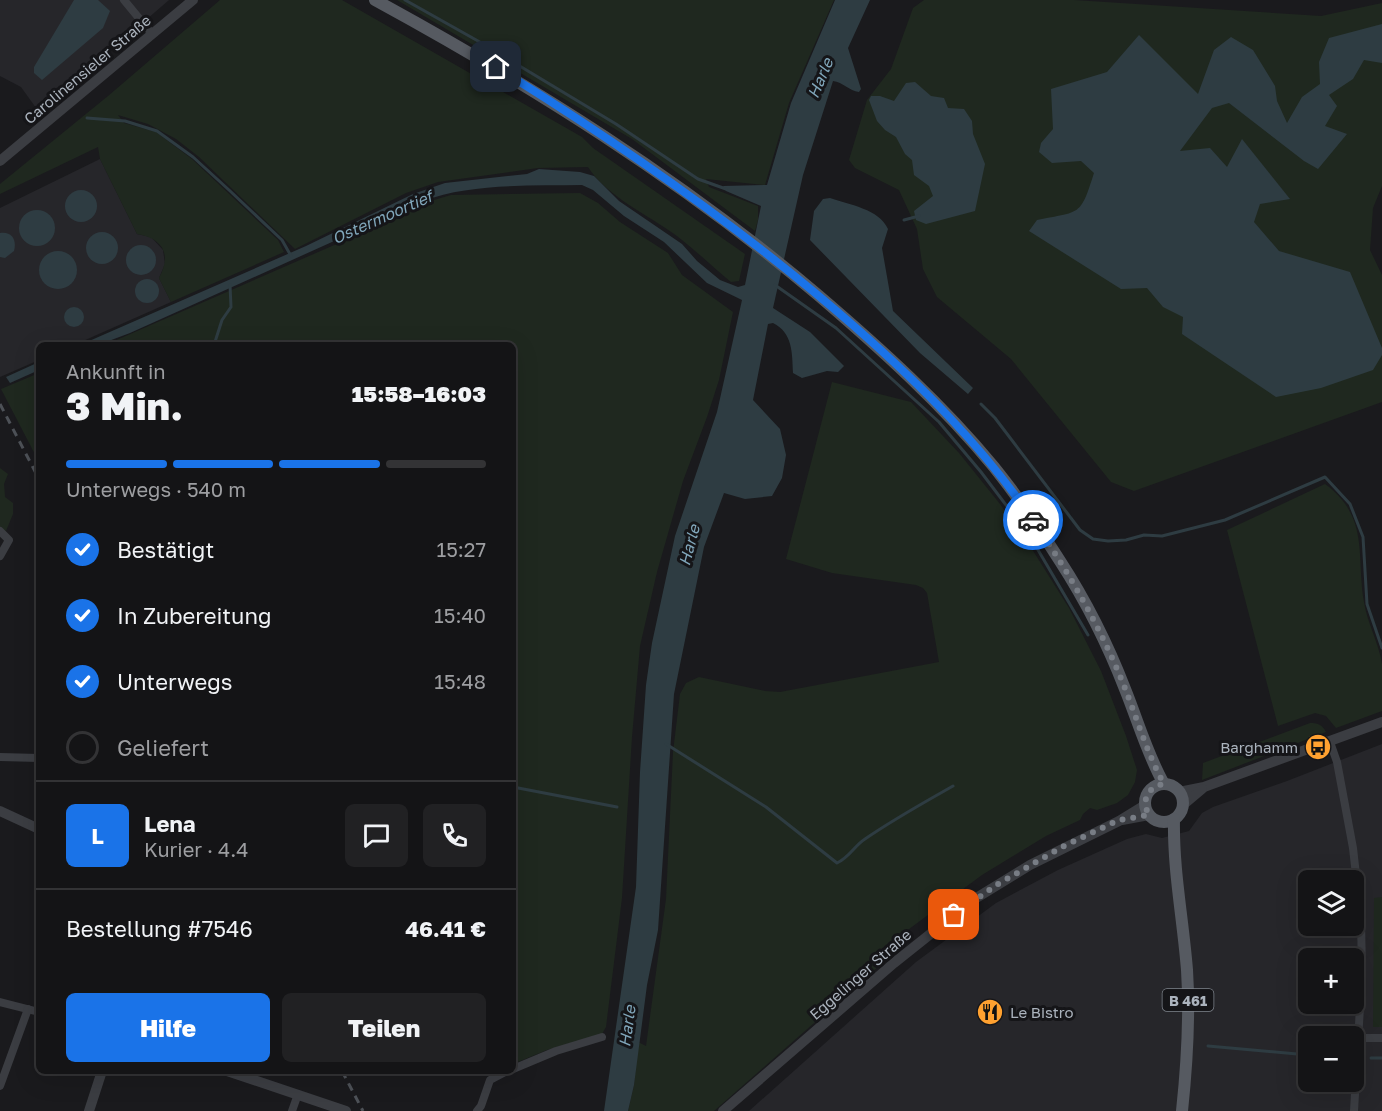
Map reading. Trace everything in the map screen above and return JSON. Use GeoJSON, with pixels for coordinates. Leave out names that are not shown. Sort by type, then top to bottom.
{"type":"FeatureCollection","features":[{"type":"Feature","properties":{"kind":"main road"},"geometry":{"type":"LineString","coordinates":[[375,0],[496,67],[660,174],[789,271],[852,324],[921,388],[995,468],[1061,562],[1089,611],[1120,677],[1158,786]]}},
{"type":"Feature","properties":{"kind":"main road"},"geometry":{"type":"LineString","coordinates":[[1170,785],[1181,798],[1178,816],[1168,821],[1147,810],[1148,793],[1158,786],[1170,785]]}},
{"type":"Feature","properties":{"kind":"main road","name":"B 461"},"geometry":{"type":"LineString","coordinates":[[1168,821],[1180,889],[1188,994],[1187,1061],[1182,1111]]}},
{"type":"Feature","properties":{"kind":"street"},"geometry":{"type":"LineString","coordinates":[[124,0],[152,34]]}},
{"type":"Feature","properties":{"kind":"street","name":"Carolinensieler Straße"},"geometry":{"type":"LineString","coordinates":[[0,161],[193,0]]}},
{"type":"Feature","properties":{"kind":"street"},"geometry":{"type":"LineString","coordinates":[[0,531],[9,540],[0,556]]}},
{"type":"Feature","properties":{"kind":"street"},"geometry":{"type":"LineString","coordinates":[[1181,798],[1204,787],[1382,722]]}},
{"type":"Feature","properties":{"kind":"street"},"geometry":{"type":"LineString","coordinates":[[1330,742],[1337,762],[1359,891],[1362,972],[1360,1026]]}},
{"type":"Feature","properties":{"kind":"street"},"geometry":{"type":"LineString","coordinates":[[0,757],[36,758]]}},
{"type":"Feature","properties":{"kind":"street","name":"Eggelinger Straße"},"geometry":{"type":"LineString","coordinates":[[723,1111],[894,963],[974,900],[1030,865],[1119,820],[1147,810]]}},
{"type":"Feature","properties":{"kind":"street"},"geometry":{"type":"LineString","coordinates":[[0,811],[36,828]]}},
{"type":"Feature","properties":{"kind":"street"},"geometry":{"type":"LineString","coordinates":[[0,1002],[36,1011]]}},
{"type":"Feature","properties":{"kind":"street"},"geometry":{"type":"LineString","coordinates":[[0,1086],[28,1009]]}},
{"type":"Feature","properties":{"kind":"street"},"geometry":{"type":"LineString","coordinates":[[516,1068],[556,1051],[602,1037]]}},
{"type":"Feature","properties":{"kind":"street"},"geometry":{"type":"LineString","coordinates":[[1364,1038],[1382,1038]]}},
{"type":"Feature","properties":{"kind":"street"},"geometry":{"type":"LineString","coordinates":[[89,1111],[101,1074]]}},
{"type":"Feature","properties":{"kind":"street"},"geometry":{"type":"LineString","coordinates":[[236,1074],[346,1111]]}},
{"type":"Feature","properties":{"kind":"street"},"geometry":{"type":"LineString","coordinates":[[477,1111],[490,1080],[501,1074]]}},
{"type":"Feature","properties":{"kind":"street"},"geometry":{"type":"LineString","coordinates":[[1354,1111],[1355,1092]]}},
{"type":"Feature","properties":{"kind":"street"},"geometry":{"type":"LineString","coordinates":[[292,1111],[298,1094]]}},
{"type":"Feature","properties":{"kind":"shaded area"},"geometry":{"type":"Polygon","coordinates":[[[0,0],[169,0],[39,112],[21,87],[0,76],[0,0]]]}},
{"type":"Feature","properties":{"kind":"shaded area"},"geometry":{"type":"Polygon","coordinates":[[[220,0],[342,0],[582,137],[593,148],[745,254],[739,281],[731,282],[677,236],[617,196],[588,167],[538,168],[438,182],[406,193],[295,249],[199,157],[176,139],[148,124],[118,115],[124,123],[156,132],[192,159],[278,240],[284,252],[171,302],[159,278],[165,262],[163,249],[153,239],[137,234],[100,159],[98,147],[0,194],[0,184],[220,0]]]}},
{"type":"Feature","properties":{"kind":"shaded area"},"geometry":{"type":"Polygon","coordinates":[[[397,0],[834,0],[789,103],[765,185],[706,179],[709,187],[758,206],[755,231],[632,139],[397,0]]]}},
{"type":"Feature","properties":{"kind":"shaded area"},"geometry":{"type":"Polygon","coordinates":[[[924,0],[1074,0],[1321,16],[1382,3],[1382,186],[1373,208],[1370,250],[1382,275],[1382,402],[1134,491],[1111,482],[1011,359],[937,297],[923,269],[917,229],[899,190],[855,168],[849,160],[867,100],[891,69],[913,8],[924,0]]]}},
{"type":"Feature","properties":{"kind":"shaded area"},"geometry":{"type":"Polygon","coordinates":[[[100,159],[137,234],[151,237],[163,250],[165,264],[159,278],[171,302],[81,342],[36,342],[36,361],[0,377],[0,208],[100,159]]]}},
{"type":"Feature","properties":{"kind":"shaded area"},"geometry":{"type":"Polygon","coordinates":[[[580,193],[598,203],[620,222],[668,253],[682,275],[733,312],[719,380],[683,481],[657,572],[640,646],[622,898],[606,1027],[602,1034],[547,1050],[516,1063],[516,342],[112,342],[355,236],[417,205],[451,195],[580,193]]]}},
{"type":"Feature","properties":{"kind":"shaded area"},"geometry":{"type":"Polygon","coordinates":[[[36,374],[36,456],[1,389],[36,374]]]}},
{"type":"Feature","properties":{"kind":"shaded area"},"geometry":{"type":"Polygon","coordinates":[[[832,382],[911,402],[959,453],[1000,504],[1069,608],[1101,671],[1137,770],[1135,782],[1128,795],[1117,803],[1097,810],[1090,808],[1080,820],[1046,836],[982,875],[901,935],[875,957],[880,965],[714,1111],[628,1111],[634,1085],[638,1042],[646,1046],[666,899],[673,752],[680,694],[686,683],[699,677],[780,692],[939,662],[927,593],[923,588],[916,585],[832,573],[786,559],[832,382]]]}},
{"type":"Feature","properties":{"kind":"shaded area"},"geometry":{"type":"Polygon","coordinates":[[[0,468],[8,474],[4,484],[5,497],[13,503],[13,514],[6,531],[0,527],[0,468]]]}},
{"type":"Feature","properties":{"kind":"shaded area"},"geometry":{"type":"Polygon","coordinates":[[[1325,484],[1349,510],[1355,524],[1364,602],[1382,664],[1382,711],[1336,728],[1326,716],[1315,713],[1278,726],[1227,530],[1325,484]]]}},
{"type":"Feature","properties":{"kind":"shaded area"},"geometry":{"type":"Polygon","coordinates":[[[1310,723],[1320,725],[1326,732],[1202,780],[1203,763],[1310,723]]]}},
{"type":"Feature","properties":{"kind":"shaded area"},"geometry":{"type":"Polygon","coordinates":[[[1382,744],[1382,1111],[749,1111],[916,962],[996,903],[1058,870],[1127,839],[1146,834],[1162,838],[1189,831],[1202,813],[1382,744]]]}},
{"type":"Feature","properties":{"kind":"shaded area"},"geometry":{"type":"Polygon","coordinates":[[[1382,897],[1382,1027],[1373,1027],[1374,898],[1382,897]]]}},
{"type":"Feature","properties":{"kind":"water"},"geometry":{"type":"Polygon","coordinates":[[[74,0],[98,0],[110,11],[103,28],[42,80],[34,73],[34,67],[74,0]]]}},
{"type":"Feature","properties":{"kind":"water"},"geometry":{"type":"Polygon","coordinates":[[[835,0],[870,0],[848,48],[861,89],[859,92],[855,91],[833,81],[803,175],[773,308],[810,332],[844,366],[838,372],[827,371],[802,378],[793,373],[788,338],[780,327],[773,323],[768,324],[753,400],[780,429],[786,455],[782,478],[772,496],[745,499],[724,493],[704,547],[674,694],[658,930],[647,985],[634,1085],[628,1111],[604,1111],[636,887],[640,772],[646,685],[652,643],[675,536],[717,412],[742,300],[707,283],[664,242],[624,216],[593,190],[582,185],[481,188],[441,195],[423,201],[130,333],[106,342],[87,342],[306,246],[413,194],[445,183],[527,174],[539,169],[580,172],[594,176],[619,201],[682,244],[697,261],[720,280],[738,287],[745,285],[761,206],[726,191],[723,186],[767,185],[791,103],[835,0]]]}},
{"type":"Feature","properties":{"kind":"water"},"geometry":{"type":"Polygon","coordinates":[[[1382,24],[1382,63],[1364,60],[1353,79],[1329,95],[1337,106],[1325,126],[1347,134],[1318,169],[1304,161],[1229,103],[1212,108],[1180,151],[1210,148],[1227,167],[1242,139],[1290,199],[1260,204],[1254,222],[1279,251],[1350,272],[1382,348],[1382,355],[1373,370],[1321,388],[1276,397],[1182,334],[1183,317],[1163,307],[1147,288],[1121,289],[1029,231],[1037,220],[1077,210],[1085,198],[1094,173],[1081,161],[1052,163],[1039,152],[1041,143],[1053,129],[1051,89],[1107,72],[1139,35],[1198,94],[1214,50],[1231,37],[1253,50],[1275,86],[1277,101],[1287,123],[1302,97],[1320,84],[1319,62],[1329,38],[1382,24]]]}},
{"type":"Feature","properties":{"kind":"water"},"geometry":{"type":"Polygon","coordinates":[[[915,82],[931,96],[944,98],[948,108],[964,109],[972,121],[973,134],[985,164],[975,211],[926,224],[916,220],[914,211],[933,196],[929,186],[914,175],[912,160],[905,154],[896,137],[877,121],[869,100],[871,96],[880,96],[894,101],[906,83],[915,82]]]}},
{"type":"Feature","properties":{"kind":"water"},"geometry":{"type":"Polygon","coordinates":[[[81,190],[92,195],[97,206],[92,217],[81,222],[70,217],[65,206],[70,195],[81,190]]]}},
{"type":"Feature","properties":{"kind":"water"},"geometry":{"type":"Polygon","coordinates":[[[830,198],[871,212],[884,222],[888,229],[882,248],[893,311],[973,388],[968,394],[920,353],[810,240],[814,211],[823,199],[830,198]]]}},
{"type":"Feature","properties":{"kind":"water"},"geometry":{"type":"Polygon","coordinates":[[[37,210],[50,215],[55,228],[50,241],[37,246],[24,241],[19,228],[24,215],[37,210]]]}},
{"type":"Feature","properties":{"kind":"water"},"geometry":{"type":"Polygon","coordinates":[[[102,232],[113,237],[118,248],[113,259],[102,264],[91,259],[86,248],[91,237],[102,232]]]}},
{"type":"Feature","properties":{"kind":"water"},"geometry":{"type":"Polygon","coordinates":[[[0,233],[8,233],[13,237],[15,243],[14,251],[5,258],[0,257],[0,233]]]}},
{"type":"Feature","properties":{"kind":"water"},"geometry":{"type":"Polygon","coordinates":[[[141,245],[152,249],[156,260],[152,271],[141,275],[130,271],[126,260],[130,249],[141,245]]]}},
{"type":"Feature","properties":{"kind":"water"},"geometry":{"type":"Polygon","coordinates":[[[58,251],[65,252],[71,257],[76,263],[76,277],[71,283],[65,288],[58,289],[51,288],[45,283],[40,277],[39,270],[40,263],[45,257],[51,252],[58,251]]]}},
{"type":"Feature","properties":{"kind":"water"},"geometry":{"type":"Polygon","coordinates":[[[142,279],[152,279],[159,286],[159,296],[152,303],[142,303],[135,296],[135,286],[142,279]]]}},
{"type":"Feature","properties":{"kind":"water"},"geometry":{"type":"Polygon","coordinates":[[[70,307],[78,307],[84,313],[84,321],[78,327],[70,327],[64,321],[64,313],[70,307]]]}},
{"type":"Feature","properties":{"kind":"water"},"geometry":{"type":"Polygon","coordinates":[[[36,363],[36,371],[10,383],[6,377],[36,363]]]}},
{"type":"Feature","properties":{"kind":"waterway"},"geometry":{"type":"LineString","coordinates":[[405,0],[616,124],[698,179],[726,189]]}},
{"type":"Feature","properties":{"kind":"waterway"},"geometry":{"type":"LineString","coordinates":[[87,118],[125,121],[157,131],[193,157],[229,190],[282,240],[291,256]]}},
{"type":"Feature","properties":{"kind":"waterway"},"geometry":{"type":"LineString","coordinates":[[904,220],[919,216]]}},
{"type":"Feature","properties":{"kind":"waterway"},"geometry":{"type":"LineString","coordinates":[[215,342],[222,320],[231,307],[230,285]]}},
{"type":"Feature","properties":{"kind":"waterway"},"geometry":{"type":"LineString","coordinates":[[775,285],[836,328],[939,422],[981,472],[1031,538],[1088,635]]}},
{"type":"Feature","properties":{"kind":"waterway"},"geometry":{"type":"LineString","coordinates":[[981,404],[995,418],[1080,530],[1093,539],[1108,541],[1126,540],[1144,535],[1162,536],[1225,520],[1325,477],[1350,504],[1363,537],[1367,604],[1382,648]]}},
{"type":"Feature","properties":{"kind":"waterway"},"geometry":{"type":"LineString","coordinates":[[666,744],[766,807],[837,863],[876,832],[953,786]]}},
{"type":"Feature","properties":{"kind":"waterway"},"geometry":{"type":"LineString","coordinates":[[516,788],[617,807]]}},
{"type":"Feature","properties":{"kind":"waterway"},"geometry":{"type":"LineString","coordinates":[[1208,1046],[1298,1054]]}},
{"type":"Feature","properties":{"kind":"waterway"},"geometry":{"type":"LineString","coordinates":[[1371,1058],[1382,1058]]}},
{"type":"Feature","properties":{"kind":"railway"},"geometry":{"type":"LineString","coordinates":[[0,404],[36,473]]}},
{"type":"Feature","properties":{"kind":"railway"},"geometry":{"type":"LineString","coordinates":[[344,1074],[363,1111]]}},
{"type":"Feature","properties":{"kind":"way so far"},"geometry":{"type":"LineString","coordinates":[[954,915],[998,884],[1064,846],[1119,820],[1149,815],[1145,799],[1152,788],[1164,784],[1151,761],[1117,668],[1089,611],[1061,562],[1033,520]]}},
{"type":"Feature","properties":{"kind":"place","name":"Barghamm"},"geometry":{"type":"Point","coordinates":[1318,747]}},
{"type":"Feature","properties":{"kind":"place","name":"Le Bistro"},"geometry":{"type":"Point","coordinates":[990,1012]}},
{"type":"Feature","properties":{"kind":"route"},"geometry":{"type":"LineString","coordinates":[[496,67],[642,161],[746,237],[807,286],[886,355],[958,425],[995,468],[1033,520]]}},
{"type":"Feature","properties":{"kind":"water label","name":"Harle"},"geometry":{"type":"Point","coordinates":[820,78]}},
{"type":"Feature","properties":{"kind":"water label","name":"Ostermoortief"},"geometry":{"type":"Point","coordinates":[382,217]}},
{"type":"Feature","properties":{"kind":"water label","name":"Harle"},"geometry":{"type":"Point","coordinates":[689,545]}},
{"type":"Feature","properties":{"kind":"water label","name":"Harle"},"geometry":{"type":"Point","coordinates":[627,1026]}}]}
